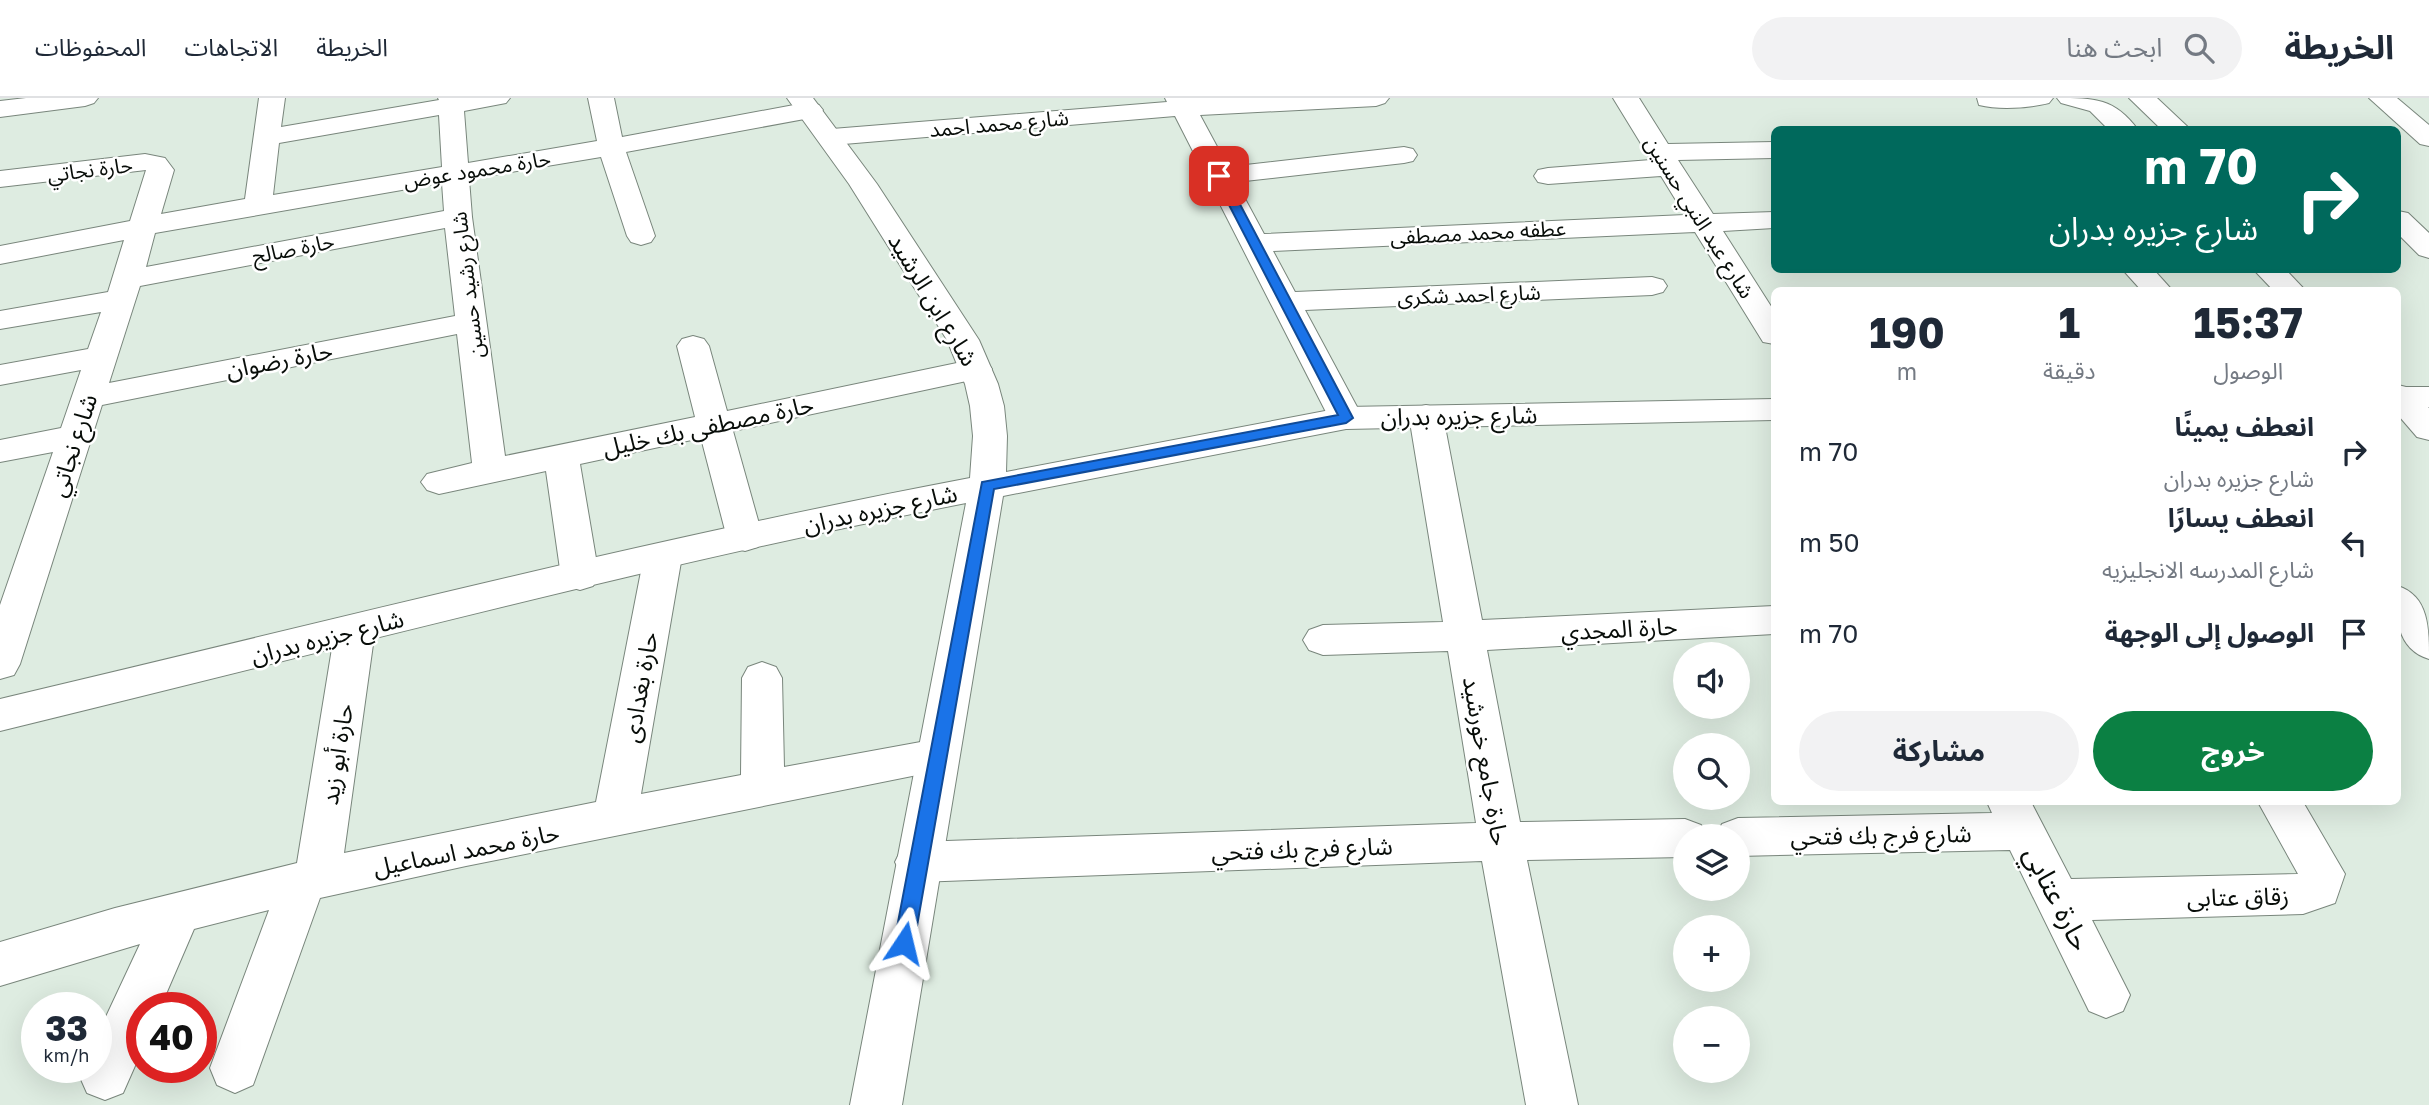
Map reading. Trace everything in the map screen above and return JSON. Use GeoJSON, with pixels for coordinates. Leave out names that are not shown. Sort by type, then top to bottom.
{"type":"FeatureCollection","features":[{"type":"Feature","properties":{"kind":"street"},"geometry":{"type":"LineString","coordinates":[[0,109],[85,98]]}},
{"type":"Feature","properties":{"kind":"street"},"geometry":{"type":"LineString","coordinates":[[258,205],[272,98]]}},
{"type":"Feature","properties":{"kind":"street"},"geometry":{"type":"LineString","coordinates":[[268,137],[452,102],[497,98]]}},
{"type":"Feature","properties":{"kind":"street"},"geometry":{"type":"LineString","coordinates":[[601,98],[611,147],[641,236]]}},
{"type":"Feature","properties":{"kind":"street","name":"شارع محمد احمد"},"geometry":{"type":"LineString","coordinates":[[814,115],[1376,98]]}},
{"type":"Feature","properties":{"kind":"street","name":"شارع عبد النبي حسنين"},"geometry":{"type":"LineString","coordinates":[[1626,98],[1771,330]]}},
{"type":"Feature","properties":{"kind":"street"},"geometry":{"type":"LineString","coordinates":[[1987,99],[2040,98]]}},
{"type":"Feature","properties":{"kind":"street"},"geometry":{"type":"LineString","coordinates":[[2070,98],[2099,106],[2121,126]]}},
{"type":"Feature","properties":{"kind":"street"},"geometry":{"type":"LineString","coordinates":[[2142,98],[2174,126]]}},
{"type":"Feature","properties":{"kind":"street"},"geometry":{"type":"LineString","coordinates":[[2382,98],[2429,138]]}},
{"type":"Feature","properties":{"kind":"street"},"geometry":{"type":"LineString","coordinates":[[1987,99],[2005,120]]}},
{"type":"Feature","properties":{"kind":"street","name":"شارع رشيد حسين"},"geometry":{"type":"LineString","coordinates":[[452,102],[458,217],[490,471]]}},
{"type":"Feature","properties":{"kind":"street"},"geometry":{"type":"LineString","coordinates":[[1181,103],[1346,418]]}},
{"type":"Feature","properties":{"kind":"street","name":"حارة محمود عوض"},"geometry":{"type":"LineString","coordinates":[[0,255],[258,205],[814,115]]}},
{"type":"Feature","properties":{"kind":"street","name":"شارع ابن الرشيد"},"geometry":{"type":"LineString","coordinates":[[814,115],[940,302],[976,369],[987,405],[991,443],[987,486],[876,1105]]}},
{"type":"Feature","properties":{"kind":"street"},"geometry":{"type":"LineString","coordinates":[[1548,176],[1664,160],[1771,150]]}},
{"type":"Feature","properties":{"kind":"street"},"geometry":{"type":"LineString","coordinates":[[1219,176],[1404,155]]}},
{"type":"Feature","properties":{"kind":"street","name":"حارة نجاتي"},"geometry":{"type":"LineString","coordinates":[[0,179],[145,162],[156,164],[160,170],[144,226]]}},
{"type":"Feature","properties":{"kind":"street","name":"حارة صالح"},"geometry":{"type":"LineString","coordinates":[[0,320],[124,289],[458,217]]}},
{"type":"Feature","properties":{"kind":"street","name":"عطفه محمد مصطفى"},"geometry":{"type":"LineString","coordinates":[[1255,243],[1702,221],[1771,220]]}},
{"type":"Feature","properties":{"kind":"street"},"geometry":{"type":"LineString","coordinates":[[2401,222],[2429,249]]}},
{"type":"Feature","properties":{"kind":"street","name":"شارع نجاتي"},"geometry":{"type":"LineString","coordinates":[[0,664],[144,226]]}},
{"type":"Feature","properties":{"kind":"street"},"geometry":{"type":"LineString","coordinates":[[2141,273],[2154,287]]}},
{"type":"Feature","properties":{"kind":"street"},"geometry":{"type":"LineString","coordinates":[[2272,273],[2287,287]]}},
{"type":"Feature","properties":{"kind":"street","name":"شارع احمد شكرى"},"geometry":{"type":"LineString","coordinates":[[1286,302],[1652,286]]}},
{"type":"Feature","properties":{"kind":"street","name":"حارة رضوان"},"geometry":{"type":"LineString","coordinates":[[88,397],[470,322]]}},
{"type":"Feature","properties":{"kind":"street"},"geometry":{"type":"LineString","coordinates":[[693,346],[745,538]]}},
{"type":"Feature","properties":{"kind":"street"},"geometry":{"type":"LineString","coordinates":[[0,375],[102,356]]}},
{"type":"Feature","properties":{"kind":"street","name":"حارة مصطفى بك خليل"},"geometry":{"type":"LineString","coordinates":[[439,482],[976,369]]}},
{"type":"Feature","properties":{"kind":"street"},"geometry":{"type":"LineString","coordinates":[[2406,397],[2429,429]]}},
{"type":"Feature","properties":{"kind":"street","name":"شارع جزيره بدران"},"geometry":{"type":"LineString","coordinates":[[0,715],[663,556],[987,486],[1346,418],[1771,410]]}},
{"type":"Feature","properties":{"kind":"street","name":"حارة جامع خورشيد"},"geometry":{"type":"LineString","coordinates":[[1426,416],[1501,841],[1552,1105]]}},
{"type":"Feature","properties":{"kind":"street"},"geometry":{"type":"LineString","coordinates":[[0,451],[76,436]]}},
{"type":"Feature","properties":{"kind":"street"},"geometry":{"type":"LineString","coordinates":[[561,456],[580,576]]}},
{"type":"Feature","properties":{"kind":"street","name":"حارة بغدادى"},"geometry":{"type":"LineString","coordinates":[[615,819],[663,556]]}},
{"type":"Feature","properties":{"kind":"street"},"geometry":{"type":"LineString","coordinates":[[2401,604],[2429,644]]}},
{"type":"Feature","properties":{"kind":"street","name":"حارة المجدي"},"geometry":{"type":"LineString","coordinates":[[1323,640],[1464,636],[1771,620]]}},
{"type":"Feature","properties":{"kind":"street","name":"حارة أبو زيد"},"geometry":{"type":"LineString","coordinates":[[235,1068],[310,881],[355,629]]}},
{"type":"Feature","properties":{"kind":"street"},"geometry":{"type":"LineString","coordinates":[[762,678],[763,790]]}},
{"type":"Feature","properties":{"kind":"street","name":"حارة محمد اسماعيل"},"geometry":{"type":"LineString","coordinates":[[0,964],[178,913],[310,881],[937,756]]}},
{"type":"Feature","properties":{"kind":"street","name":"زقاق عتابى"},"geometry":{"type":"LineString","coordinates":[[2059,900],[2303,894],[2319,889],[2322,874],[2282,805]]}},
{"type":"Feature","properties":{"kind":"street","name":"شارع فرج بك فتحي"},"geometry":{"type":"LineString","coordinates":[[1750,835],[2017,816]]}},
{"type":"Feature","properties":{"kind":"street","name":"حارة عتابي"},"geometry":{"type":"LineString","coordinates":[[2017,816],[2106,995]]}},
{"type":"Feature","properties":{"kind":"street","name":"شارع فرج بك فتحي"},"geometry":{"type":"LineString","coordinates":[[918,862],[1501,841],[1673,838]]}},
{"type":"Feature","properties":{"kind":"street"},"geometry":{"type":"LineString","coordinates":[[112,1059],[178,913]]}},
{"type":"Feature","properties":{"kind":"route"},"geometry":{"type":"LineString","coordinates":[[904,943],[987,486],[1346,418],[1219,176]]}}]}
